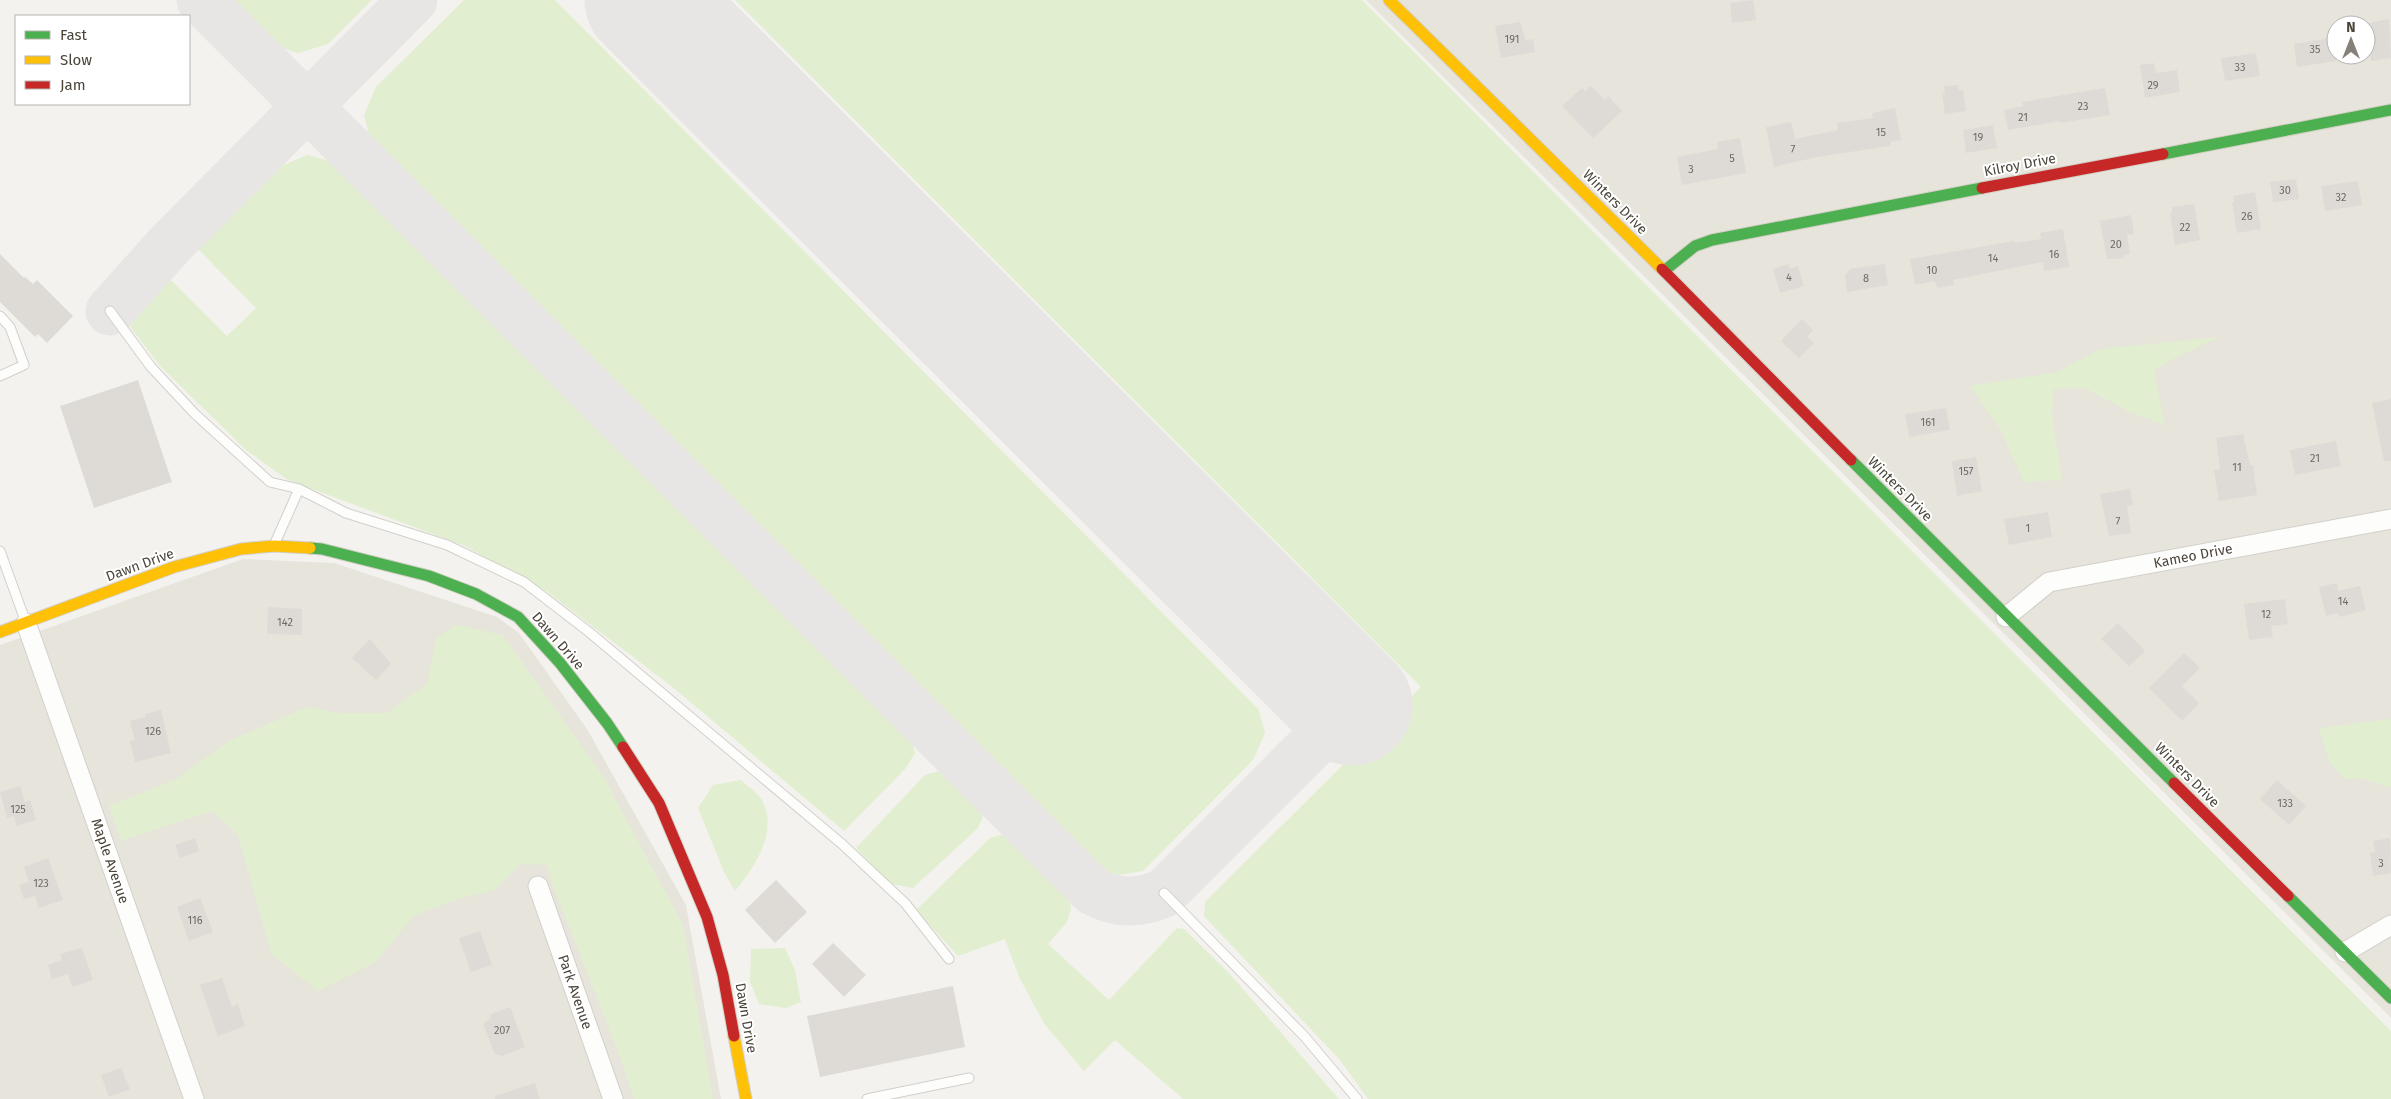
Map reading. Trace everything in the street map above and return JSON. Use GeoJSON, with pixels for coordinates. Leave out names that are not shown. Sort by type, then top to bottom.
{"type":"FeatureCollection","features":[{"type":"Feature","properties":{"kind":"street","name":"Winters Drive"},"geometry":{"type":"LineString","coordinates":[[1389,0],[1664,272],[2006,617],[2391,998]]}},
{"type":"Feature","properties":{"kind":"street","name":"Kilroy Drive"},"geometry":{"type":"LineString","coordinates":[[1664,272],[1695,246],[1712,240],[2391,110]]}},
{"type":"Feature","properties":{"kind":"street","name":"Kameo Drive"},"geometry":{"type":"LineString","coordinates":[[2006,617],[2049,582],[2391,519]]}},
{"type":"Feature","properties":{"kind":"street","name":"Dawn Drive"},"geometry":{"type":"LineString","coordinates":[[0,632],[174,567],[241,549],[274,546],[322,549],[380,562],[429,576],[476,594],[518,617],[560,663],[607,723],[646,781],[680,849],[707,917],[723,974],[746,1099]]}},
{"type":"Feature","properties":{"kind":"street","name":"Maple Avenue"},"geometry":{"type":"LineString","coordinates":[[26,623],[194,1099]]}},
{"type":"Feature","properties":{"kind":"street","name":"Park Avenue"},"geometry":{"type":"LineString","coordinates":[[538,886],[613,1099]]}},
{"type":"Feature","properties":{"kind":"street"},"geometry":{"type":"LineString","coordinates":[[2345,952],[2391,925]]}},
{"type":"Feature","properties":{"kind":"lane"},"geometry":{"type":"LineString","coordinates":[[110,311],[151,367],[195,414],[270,482],[299,489],[346,513],[447,545],[524,582],[596,638],[842,844],[905,903],[949,959]]}},
{"type":"Feature","properties":{"kind":"lane"},"geometry":{"type":"LineString","coordinates":[[0,316],[10,326],[24,365],[0,376]]}},
{"type":"Feature","properties":{"kind":"lane"},"geometry":{"type":"LineString","coordinates":[[274,546],[299,489]]}},
{"type":"Feature","properties":{"kind":"lane"},"geometry":{"type":"LineString","coordinates":[[0,551],[26,623]]}},
{"type":"Feature","properties":{"kind":"lane"},"geometry":{"type":"LineString","coordinates":[[1164,893],[1305,1037],[1357,1099]]}},
{"type":"Feature","properties":{"kind":"lane"},"geometry":{"type":"LineString","coordinates":[[867,1099],[969,1078]]}},
{"type":"Feature","properties":{"kind":"shaded area"},"geometry":{"type":"Polygon","coordinates":[[[1366,0],[2391,0],[2391,1018],[1366,0]]]}},
{"type":"Feature","properties":{"kind":"shaded area"},"geometry":{"type":"Polygon","coordinates":[[[243,559],[334,563],[497,617],[519,633],[587,729],[686,905],[721,1099],[0,1099],[0,645],[243,559]]]}},
{"type":"Feature","properties":{"kind":"green space"},"geometry":{"type":"Polygon","coordinates":[[[227,0],[372,0],[328,44],[298,53],[270,44],[227,0]]]}},
{"type":"Feature","properties":{"kind":"green space"},"geometry":{"type":"Polygon","coordinates":[[[464,0],[555,0],[1259,710],[1265,733],[1253,760],[1143,871],[1118,875],[1088,864],[371,143],[364,115],[376,87],[464,0]]]}},
{"type":"Feature","properties":{"kind":"green space"},"geometry":{"type":"Polygon","coordinates":[[[735,0],[1362,0],[2391,1031],[2391,1099],[1368,1099],[1340,1060],[1204,916],[1205,902],[1421,687],[735,0]]]}},
{"type":"Feature","properties":{"kind":"green space"},"geometry":{"type":"Polygon","coordinates":[[[307,155],[338,163],[911,735],[915,753],[906,768],[844,831],[670,685],[546,591],[465,546],[288,480],[246,450],[160,366],[128,324],[171,280],[227,336],[256,308],[198,249],[282,166],[307,155]]]}},
{"type":"Feature","properties":{"kind":"green space"},"geometry":{"type":"Polygon","coordinates":[[[2219,337],[2171,360],[2154,371],[2165,425],[2128,411],[2085,388],[2054,389],[2052,414],[2062,480],[2024,482],[2000,429],[1970,386],[2057,372],[2100,349],[2219,337]]]}},
{"type":"Feature","properties":{"kind":"green space"},"geometry":{"type":"Polygon","coordinates":[[[456,625],[503,635],[603,776],[683,925],[713,1099],[634,1099],[620,1057],[552,883],[547,865],[520,864],[495,890],[462,898],[413,916],[376,962],[318,991],[271,954],[238,835],[212,811],[121,841],[109,806],[176,779],[229,741],[307,707],[338,713],[387,713],[427,684],[436,639],[456,625]]]}},
{"type":"Feature","properties":{"kind":"green space"},"geometry":{"type":"Polygon","coordinates":[[[2391,719],[2391,787],[2360,778],[2344,779],[2329,761],[2319,728],[2391,719]]]}},
{"type":"Feature","properties":{"kind":"green space"},"geometry":{"type":"Polygon","coordinates":[[[939,771],[954,778],[966,788],[976,802],[983,817],[978,828],[913,888],[891,884],[856,848],[925,775],[939,771]]]}},
{"type":"Feature","properties":{"kind":"green space"},"geometry":{"type":"Polygon","coordinates":[[[741,780],[763,802],[768,826],[762,850],[750,872],[735,891],[724,872],[698,808],[713,785],[741,780]]]}},
{"type":"Feature","properties":{"kind":"green space"},"geometry":{"type":"Polygon","coordinates":[[[1001,835],[1018,839],[1069,892],[1071,908],[1067,922],[1048,944],[1109,1000],[1177,928],[1184,929],[1228,972],[1339,1099],[1183,1099],[1115,1040],[1084,1071],[1045,1025],[1019,977],[1005,939],[958,956],[916,910],[990,838],[1001,835]]]}},
{"type":"Feature","properties":{"kind":"green space"},"geometry":{"type":"Polygon","coordinates":[[[785,948],[795,970],[801,1002],[786,1008],[759,1004],[750,982],[751,949],[785,948]]]}},
{"type":"Feature","properties":{"kind":"building"},"geometry":{"type":"Polygon","coordinates":[[[1753,0],[1756,20],[1732,23],[1730,3],[1753,0]]]}},
{"type":"Feature","properties":{"kind":"building"},"geometry":{"type":"Polygon","coordinates":[[[2389,19],[2391,58],[2376,60],[2376,22],[2389,19]]]}},
{"type":"Feature","properties":{"kind":"building"},"geometry":{"type":"Polygon","coordinates":[[[1520,22],[1526,40],[1533,39],[1535,52],[1501,58],[1495,26],[1520,22]]]}},
{"type":"Feature","properties":{"kind":"building"},"geometry":{"type":"Polygon","coordinates":[[[2326,39],[2326,63],[2297,67],[2294,44],[2326,39]]]}},
{"type":"Feature","properties":{"kind":"building"},"geometry":{"type":"Polygon","coordinates":[[[2256,53],[2260,76],[2225,81],[2221,58],[2256,53]]]}},
{"type":"Feature","properties":{"kind":"building"},"geometry":{"type":"Polygon","coordinates":[[[2154,63],[2156,73],[2177,70],[2180,92],[2145,98],[2140,65],[2154,63]]]}},
{"type":"Feature","properties":{"kind":"building"},"geometry":{"type":"Polygon","coordinates":[[[1958,85],[1959,90],[1963,90],[1966,111],[1945,114],[1942,93],[1945,93],[1944,86],[1958,85]]]}},
{"type":"Feature","properties":{"kind":"building"},"geometry":{"type":"Polygon","coordinates":[[[1591,86],[1605,100],[1608,96],[1622,111],[1593,138],[1562,106],[1582,88],[1585,91],[1591,86]]]}},
{"type":"Feature","properties":{"kind":"building"},"geometry":{"type":"Polygon","coordinates":[[[2105,88],[2110,115],[2008,130],[2004,110],[2023,106],[2022,102],[2105,88]]]}},
{"type":"Feature","properties":{"kind":"building"},"geometry":{"type":"Polygon","coordinates":[[[1895,108],[1901,140],[1890,142],[1890,146],[1817,157],[1774,167],[1766,127],[1791,122],[1795,139],[1838,130],[1837,123],[1873,118],[1872,113],[1895,108]]]}},
{"type":"Feature","properties":{"kind":"building"},"geometry":{"type":"Polygon","coordinates":[[[1993,125],[1997,148],[1966,153],[1963,130],[1993,125]]]}},
{"type":"Feature","properties":{"kind":"building"},"geometry":{"type":"Polygon","coordinates":[[[1740,138],[1746,173],[1682,185],[1677,157],[1718,149],[1717,142],[1740,138]]]}},
{"type":"Feature","properties":{"kind":"building"},"geometry":{"type":"Polygon","coordinates":[[[2296,179],[2299,199],[2273,202],[2270,182],[2296,179]]]}},
{"type":"Feature","properties":{"kind":"building"},"geometry":{"type":"Polygon","coordinates":[[[2358,181],[2362,205],[2325,211],[2321,186],[2358,181]]]}},
{"type":"Feature","properties":{"kind":"building"},"geometry":{"type":"Polygon","coordinates":[[[2255,192],[2261,229],[2237,233],[2232,202],[2234,202],[2233,196],[2255,192]]]}},
{"type":"Feature","properties":{"kind":"building"},"geometry":{"type":"Polygon","coordinates":[[[2194,204],[2200,240],[2175,245],[2170,213],[2172,213],[2172,207],[2194,204]]]}},
{"type":"Feature","properties":{"kind":"building"},"geometry":{"type":"Polygon","coordinates":[[[2131,215],[2134,234],[2127,235],[2130,254],[2124,255],[2125,258],[2107,259],[2100,221],[2131,215]]]}},
{"type":"Feature","properties":{"kind":"building"},"geometry":{"type":"Polygon","coordinates":[[[2063,229],[2069,267],[2044,271],[2043,262],[1953,280],[1954,285],[1938,288],[1934,281],[1915,285],[1910,259],[2014,241],[2015,243],[2041,239],[2040,233],[2063,229]]]}},
{"type":"Feature","properties":{"kind":"building"},"geometry":{"type":"Polygon","coordinates":[[[0,254],[24,278],[33,284],[37,280],[73,316],[47,343],[38,334],[35,337],[0,302],[0,254]]]}},
{"type":"Feature","properties":{"kind":"building"},"geometry":{"type":"Polygon","coordinates":[[[1788,264],[1790,269],[1798,266],[1804,286],[1780,293],[1773,269],[1788,264]]]}},
{"type":"Feature","properties":{"kind":"building"},"geometry":{"type":"Polygon","coordinates":[[[1885,264],[1888,285],[1847,292],[1845,275],[1850,269],[1885,264]]]}},
{"type":"Feature","properties":{"kind":"building"},"geometry":{"type":"Polygon","coordinates":[[[1802,319],[1813,330],[1807,337],[1814,343],[1799,358],[1781,341],[1802,319]]]}},
{"type":"Feature","properties":{"kind":"building"},"geometry":{"type":"Polygon","coordinates":[[[138,380],[172,482],[94,508],[60,406],[138,380]]]}},
{"type":"Feature","properties":{"kind":"building"},"geometry":{"type":"Polygon","coordinates":[[[2391,399],[2391,461],[2384,461],[2372,403],[2391,399]]]}},
{"type":"Feature","properties":{"kind":"building"},"geometry":{"type":"Polygon","coordinates":[[[1946,408],[1950,430],[1909,437],[1905,414],[1946,408]]]}},
{"type":"Feature","properties":{"kind":"building"},"geometry":{"type":"Polygon","coordinates":[[[2243,434],[2250,465],[2253,465],[2257,495],[2219,501],[2214,470],[2220,469],[2216,438],[2243,434]]]}},
{"type":"Feature","properties":{"kind":"building"},"geometry":{"type":"Polygon","coordinates":[[[2336,441],[2341,466],[2295,475],[2290,450],[2336,441]]]}},
{"type":"Feature","properties":{"kind":"building"},"geometry":{"type":"Polygon","coordinates":[[[1976,457],[1982,491],[1957,496],[1952,461],[1976,457]]]}},
{"type":"Feature","properties":{"kind":"building"},"geometry":{"type":"Polygon","coordinates":[[[2130,489],[2133,505],[2127,506],[2131,533],[2109,536],[2100,494],[2130,489]]]}},
{"type":"Feature","properties":{"kind":"building"},"geometry":{"type":"Polygon","coordinates":[[[2048,512],[2052,537],[2009,545],[2004,519],[2048,512]]]}},
{"type":"Feature","properties":{"kind":"building"},"geometry":{"type":"Polygon","coordinates":[[[2337,583],[2338,591],[2360,586],[2366,610],[2340,617],[2337,613],[2326,616],[2319,587],[2337,583]]]}},
{"type":"Feature","properties":{"kind":"building"},"geometry":{"type":"Polygon","coordinates":[[[2285,599],[2288,624],[2271,626],[2273,637],[2249,640],[2244,604],[2285,599]]]}},
{"type":"Feature","properties":{"kind":"building"},"geometry":{"type":"Polygon","coordinates":[[[268,607],[302,609],[302,635],[267,634],[268,607]]]}},
{"type":"Feature","properties":{"kind":"building"},"geometry":{"type":"Polygon","coordinates":[[[2118,623],[2145,651],[2129,666],[2101,639],[2118,623]]]}},
{"type":"Feature","properties":{"kind":"building"},"geometry":{"type":"Polygon","coordinates":[[[370,639],[391,664],[376,680],[352,658],[370,639]]]}},
{"type":"Feature","properties":{"kind":"building"},"geometry":{"type":"Polygon","coordinates":[[[2184,653],[2200,668],[2182,686],[2199,703],[2182,721],[2149,688],[2184,653]]]}},
{"type":"Feature","properties":{"kind":"building"},"geometry":{"type":"Polygon","coordinates":[[[161,710],[171,753],[135,762],[130,741],[135,740],[130,721],[145,717],[145,714],[161,710]]]}},
{"type":"Feature","properties":{"kind":"building"},"geometry":{"type":"Polygon","coordinates":[[[2277,780],[2306,806],[2289,825],[2260,799],[2277,780]]]}},
{"type":"Feature","properties":{"kind":"building"},"geometry":{"type":"Polygon","coordinates":[[[20,786],[25,802],[30,800],[36,820],[17,826],[14,816],[7,818],[0,792],[20,786]]]}},
{"type":"Feature","properties":{"kind":"building"},"geometry":{"type":"Polygon","coordinates":[[[195,838],[199,851],[180,858],[175,845],[195,838]]]}},
{"type":"Feature","properties":{"kind":"building"},"geometry":{"type":"Polygon","coordinates":[[[2390,838],[2391,873],[2373,876],[2370,853],[2375,852],[2373,841],[2390,838]]]}},
{"type":"Feature","properties":{"kind":"building"},"geometry":{"type":"Polygon","coordinates":[[[48,858],[63,900],[39,908],[35,896],[24,899],[19,885],[29,882],[24,867],[48,858]]]}},
{"type":"Feature","properties":{"kind":"building"},"geometry":{"type":"Polygon","coordinates":[[[776,880],[807,912],[775,943],[745,910],[776,880]]]}},
{"type":"Feature","properties":{"kind":"building"},"geometry":{"type":"Polygon","coordinates":[[[200,898],[213,932],[189,941],[177,907],[200,898]]]}},
{"type":"Feature","properties":{"kind":"building"},"geometry":{"type":"Polygon","coordinates":[[[480,931],[492,965],[471,972],[459,938],[480,931]]]}},
{"type":"Feature","properties":{"kind":"building"},"geometry":{"type":"Polygon","coordinates":[[[833,943],[866,975],[844,997],[812,964],[833,943]]]}},
{"type":"Feature","properties":{"kind":"building"},"geometry":{"type":"Polygon","coordinates":[[[82,948],[93,980],[72,987],[68,974],[52,979],[48,965],[62,960],[60,954],[82,948]]]}},
{"type":"Feature","properties":{"kind":"building"},"geometry":{"type":"Polygon","coordinates":[[[222,978],[232,1007],[238,1004],[245,1026],[218,1036],[200,985],[222,978]]]}},
{"type":"Feature","properties":{"kind":"building"},"geometry":{"type":"Polygon","coordinates":[[[953,986],[965,1047],[820,1077],[807,1016],[953,986]]]}},
{"type":"Feature","properties":{"kind":"building"},"geometry":{"type":"Polygon","coordinates":[[[510,1007],[525,1047],[502,1056],[495,1054],[483,1024],[491,1018],[489,1015],[510,1007]]]}},
{"type":"Feature","properties":{"kind":"building"},"geometry":{"type":"Polygon","coordinates":[[[121,1068],[130,1089],[109,1097],[101,1075],[121,1068]]]}},
{"type":"Feature","properties":{"kind":"building"},"geometry":{"type":"Polygon","coordinates":[[[535,1083],[540,1099],[495,1099],[495,1096],[535,1083]]]}},
{"type":"Feature","properties":{"kind":"taxiway"},"geometry":{"type":"LineString","coordinates":[[201,0],[1093,891],[1110,898],[1128,901],[1137,901],[1164,893],[1352,705]]}},
{"type":"Feature","properties":{"kind":"taxiway"},"geometry":{"type":"LineString","coordinates":[[110,311],[172,242],[413,0]]}},
{"type":"Feature","properties":{"kind":"runway"},"geometry":{"type":"LineString","coordinates":[[645,0],[1352,705]]}},
{"type":"Feature","properties":{"kind":"traffic: fast"},"geometry":{"type":"LineString","coordinates":[[2163,154],[2391,110]]}},
{"type":"Feature","properties":{"kind":"traffic: fast"},"geometry":{"type":"LineString","coordinates":[[1664,271],[1695,246],[1712,240],[1982,188]]}},
{"type":"Feature","properties":{"kind":"traffic: fast"},"geometry":{"type":"LineString","coordinates":[[1851,460],[2174,783]]}},
{"type":"Feature","properties":{"kind":"traffic: fast"},"geometry":{"type":"LineString","coordinates":[[310,548],[322,549],[429,576],[476,594],[518,617],[560,663],[607,723],[623,747]]}},
{"type":"Feature","properties":{"kind":"traffic: fast"},"geometry":{"type":"LineString","coordinates":[[2288,896],[2391,998]]}},
{"type":"Feature","properties":{"kind":"traffic: slow"},"geometry":{"type":"LineString","coordinates":[[1389,0],[1662,269]]}},
{"type":"Feature","properties":{"kind":"traffic: slow"},"geometry":{"type":"LineString","coordinates":[[0,632],[174,567],[241,549],[274,546],[310,548]]}},
{"type":"Feature","properties":{"kind":"traffic: slow"},"geometry":{"type":"LineString","coordinates":[[734,1036],[746,1099]]}},
{"type":"Feature","properties":{"kind":"traffic: jam"},"geometry":{"type":"LineString","coordinates":[[1982,188],[2163,154]]}},
{"type":"Feature","properties":{"kind":"traffic: jam"},"geometry":{"type":"LineString","coordinates":[[1662,269],[1851,460]]}},
{"type":"Feature","properties":{"kind":"traffic: jam"},"geometry":{"type":"LineString","coordinates":[[623,747],[659,803],[707,917],[723,975],[734,1036]]}},
{"type":"Feature","properties":{"kind":"traffic: jam"},"geometry":{"type":"LineString","coordinates":[[2174,783],[2288,896]]}}]}
